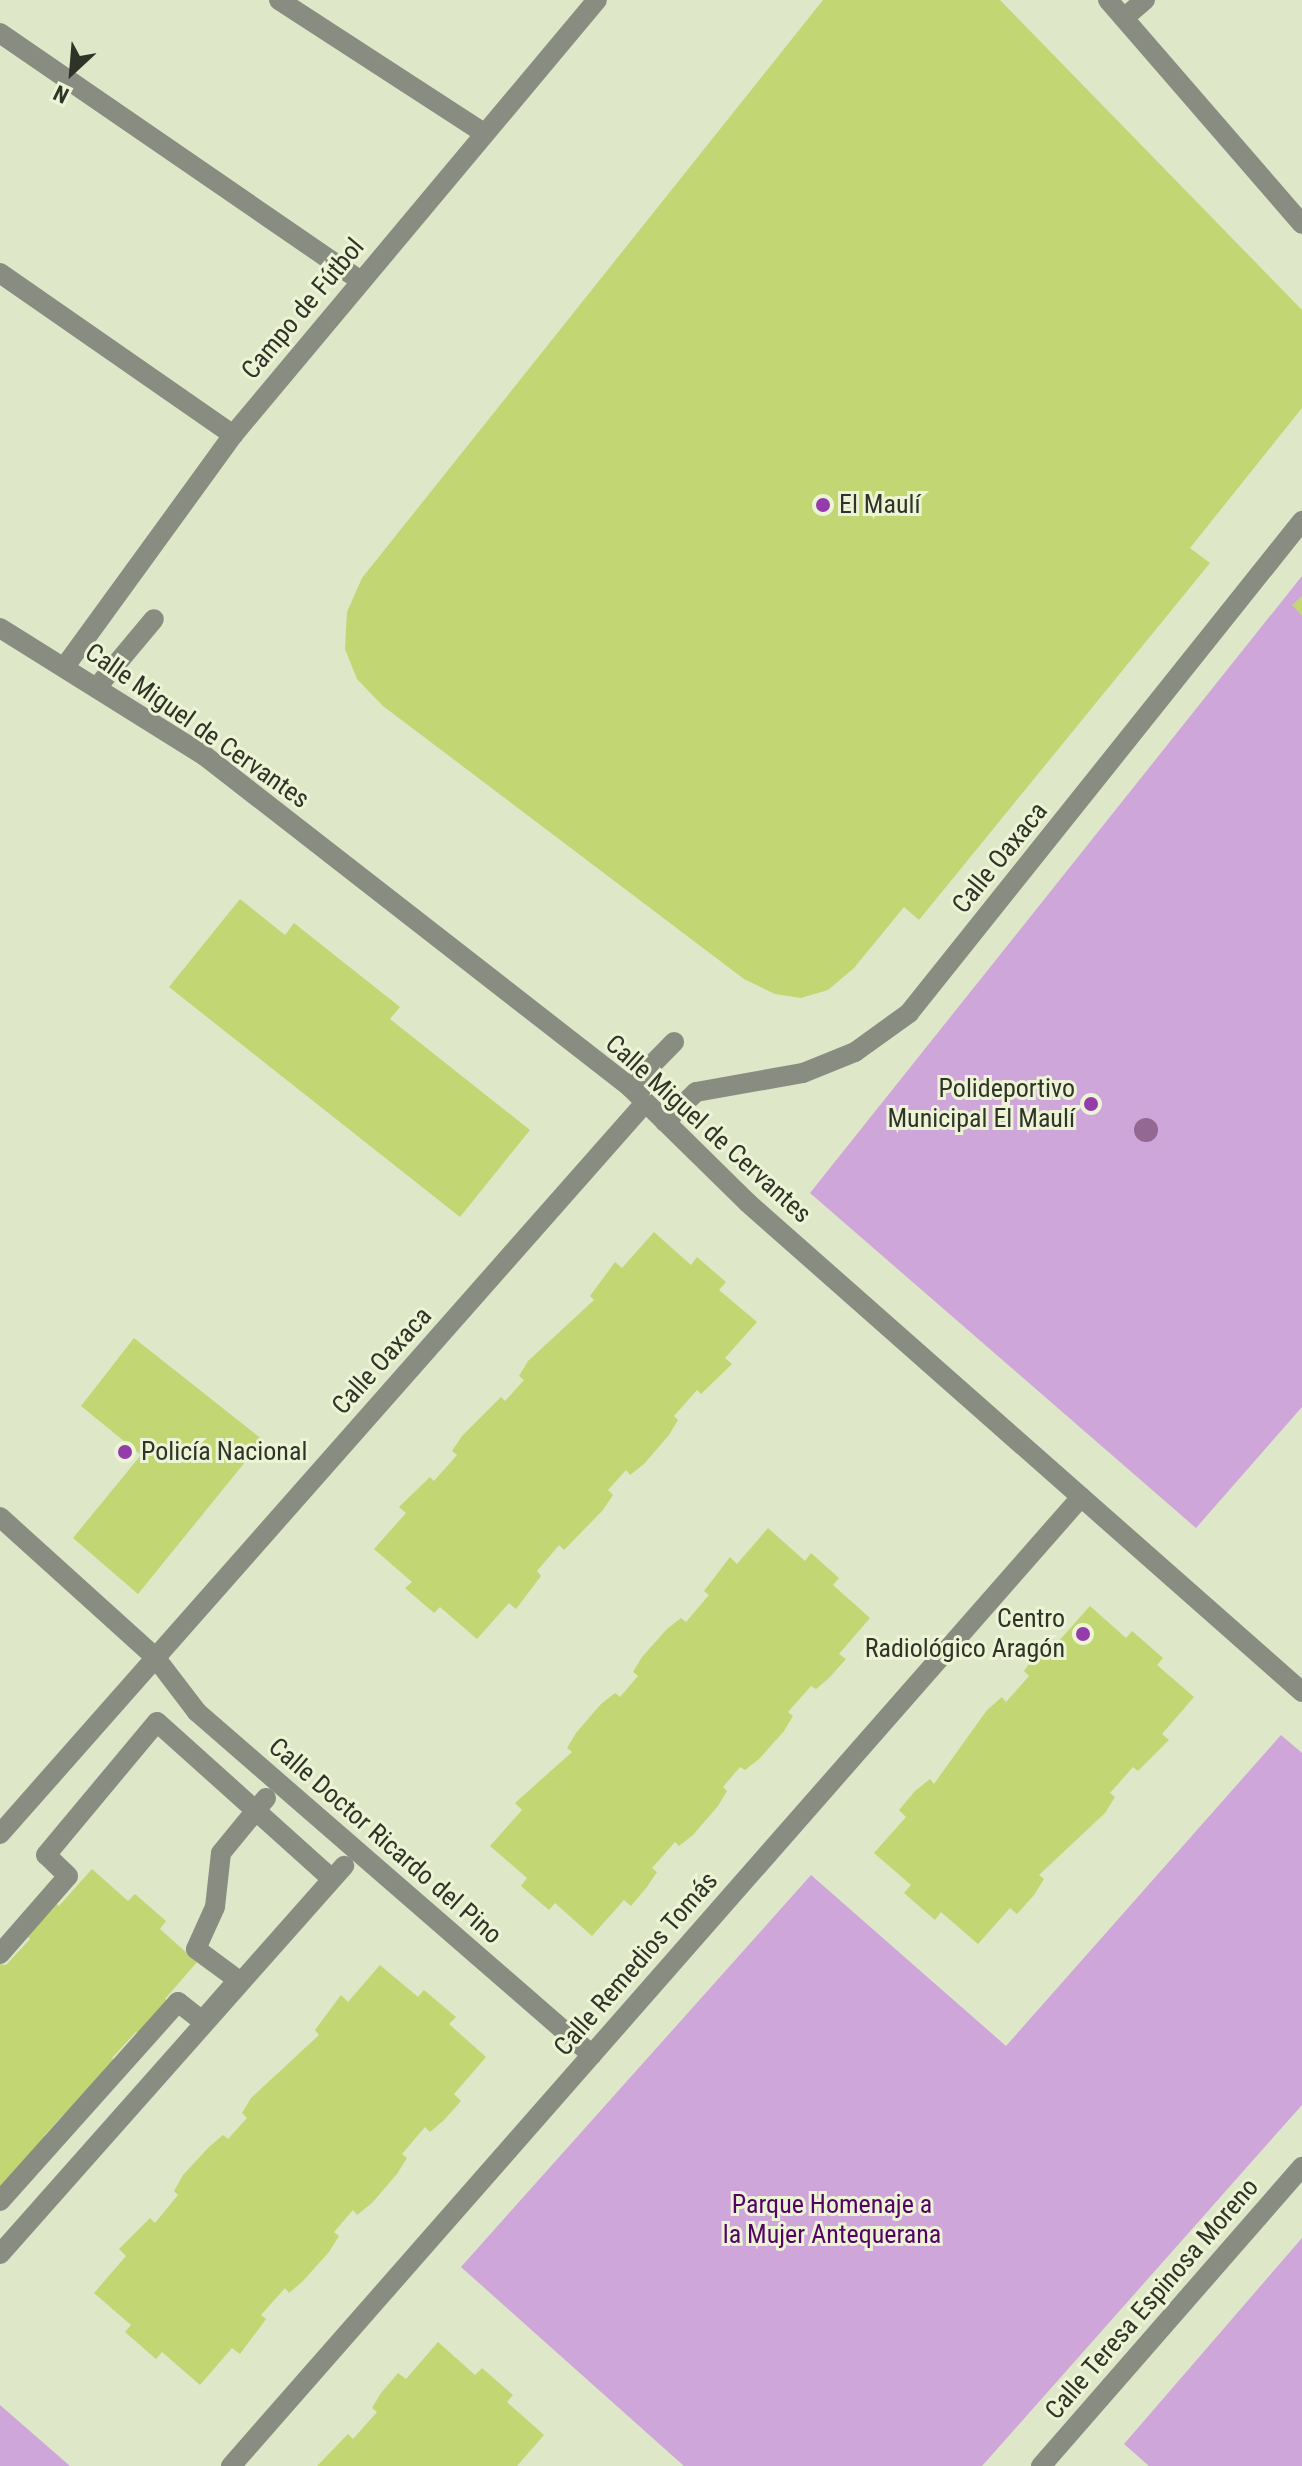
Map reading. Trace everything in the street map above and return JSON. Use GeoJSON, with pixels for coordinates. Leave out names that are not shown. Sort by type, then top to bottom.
{"type":"FeatureCollection","features":[{"type":"Feature","properties":{"kind":"street"},"geometry":{"type":"LineString","coordinates":[[279,0],[484,133]]}},
{"type":"Feature","properties":{"kind":"street","name":"Campo de Fútbol"},"geometry":{"type":"LineString","coordinates":[[66,665],[233,435],[597,0]]}},
{"type":"Feature","properties":{"kind":"street"},"geometry":{"type":"LineString","coordinates":[[1108,0],[1302,224]]}},
{"type":"Feature","properties":{"kind":"street"},"geometry":{"type":"LineString","coordinates":[[1124,18],[1145,0]]}},
{"type":"Feature","properties":{"kind":"street"},"geometry":{"type":"LineString","coordinates":[[0,33],[360,280]]}},
{"type":"Feature","properties":{"kind":"street"},"geometry":{"type":"LineString","coordinates":[[0,273],[233,435]]}},
{"type":"Feature","properties":{"kind":"street","name":"Calle Oaxaca"},"geometry":{"type":"LineString","coordinates":[[665,1122],[696,1092],[803,1073],[855,1052],[909,1013],[1302,521]]}},
{"type":"Feature","properties":{"kind":"street"},"geometry":{"type":"LineString","coordinates":[[98,686],[154,619]]}},
{"type":"Feature","properties":{"kind":"street","name":"Calle Miguel de Cervantes"},"geometry":{"type":"LineString","coordinates":[[0,628],[66,665],[205,756],[630,1087],[748,1203],[1302,1692]]}},
{"type":"Feature","properties":{"kind":"street"},"geometry":{"type":"LineString","coordinates":[[630,1087],[674,1042]]}},
{"type":"Feature","properties":{"kind":"street","name":"Calle Oaxaca"},"geometry":{"type":"LineString","coordinates":[[0,1834],[645,1103]]}},
{"type":"Feature","properties":{"kind":"street","name":"Calle Remedios Tomás"},"geometry":{"type":"LineString","coordinates":[[231,2466],[1081,1497]]}},
{"type":"Feature","properties":{"kind":"street","name":"Calle Doctor Ricardo del Pino"},"geometry":{"type":"LineString","coordinates":[[0,1517],[155,1657],[197,1712],[592,2055]]}},
{"type":"Feature","properties":{"kind":"street"},"geometry":{"type":"LineString","coordinates":[[0,1954],[68,1876],[46,1855],[157,1722],[260,1804],[338,1873],[0,2254]]}},
{"type":"Feature","properties":{"kind":"street"},"geometry":{"type":"LineString","coordinates":[[0,2201],[178,2002],[202,2021],[238,1980],[196,1949],[215,1907],[221,1853],[260,1804]]}},
{"type":"Feature","properties":{"kind":"street"},"geometry":{"type":"LineString","coordinates":[[93,2097],[121,2119]]}},
{"type":"Feature","properties":{"kind":"street","name":"Calle Teresa Espinosa Moreno"},"geometry":{"type":"LineString","coordinates":[[1050,2463],[1302,2167]]}},
{"type":"Feature","properties":{"kind":"street"},"geometry":{"type":"LineString","coordinates":[[21,2178],[49,2201]]}},
{"type":"Feature","properties":{"kind":"green space","name":"Polideportivo Municipal El Maulí"},"geometry":{"type":"Polygon","coordinates":[[[1302,576],[1302,1407],[1196,1528],[810,1193],[1302,576]]]}},
{"type":"Feature","properties":{"kind":"green space","name":"Parque Homenaje a la Mujer Antequerana"},"geometry":{"type":"Polygon","coordinates":[[[1281,1735],[1302,1753],[1302,2105],[982,2466],[684,2466],[461,2267],[811,1875],[1006,2046],[1281,1735]]]}},
{"type":"Feature","properties":{"kind":"green space"},"geometry":{"type":"Polygon","coordinates":[[[1302,2238],[1302,2466],[1149,2466],[1124,2444],[1302,2238]]]}},
{"type":"Feature","properties":{"kind":"green space"},"geometry":{"type":"Polygon","coordinates":[[[0,2405],[70,2466],[0,2466],[0,2405]]]}},
{"type":"Feature","properties":{"kind":"building","name":"El Maulí"},"geometry":{"type":"Polygon","coordinates":[[[823,0],[1000,0],[1302,310],[1302,408],[1190,548],[1210,563],[919,920],[904,907],[854,968],[828,990],[801,998],[775,994],[744,979],[383,706],[357,679],[345,649],[347,612],[362,578],[823,0]]]}},
{"type":"Feature","properties":{"kind":"building"},"geometry":{"type":"Polygon","coordinates":[[[1302,596],[1302,616],[1292,605],[1302,596]]]}},
{"type":"Feature","properties":{"kind":"building"},"geometry":{"type":"Polygon","coordinates":[[[240,899],[285,935],[294,923],[400,1007],[390,1019],[530,1130],[460,1217],[169,987],[240,899]]]}},
{"type":"Feature","properties":{"kind":"building"},"geometry":{"type":"Polygon","coordinates":[[[654,1232],[691,1265],[697,1257],[726,1282],[719,1290],[757,1322],[725,1358],[732,1364],[701,1394],[697,1390],[674,1416],[678,1420],[669,1435],[644,1464],[630,1475],[626,1470],[608,1490],[613,1495],[603,1510],[564,1550],[559,1545],[537,1571],[541,1576],[516,1609],[509,1603],[477,1639],[440,1607],[434,1613],[405,1588],[412,1582],[374,1549],[406,1513],[399,1507],[430,1477],[434,1481],[457,1455],[452,1451],[462,1436],[501,1397],[505,1401],[524,1380],[519,1376],[528,1361],[594,1300],[590,1296],[615,1262],[622,1268],[654,1232]]]}},
{"type":"Feature","properties":{"kind":"building"},"geometry":{"type":"Polygon","coordinates":[[[134,1338],[263,1440],[138,1594],[73,1538],[141,1455],[81,1406],[134,1338]]]}},
{"type":"Feature","properties":{"kind":"building"},"geometry":{"type":"Polygon","coordinates":[[[768,1528],[805,1561],[811,1553],[839,1578],[833,1585],[870,1618],[839,1654],[846,1659],[816,1689],[811,1686],[788,1712],[793,1716],[784,1731],[759,1759],[745,1770],[740,1767],[723,1787],[727,1791],[718,1806],[693,1835],[679,1846],[675,1842],[652,1868],[657,1872],[631,1906],[624,1900],[592,1936],[555,1903],[549,1910],[521,1886],[527,1878],[490,1846],[522,1810],[515,1803],[572,1752],[567,1748],[576,1733],[601,1704],[615,1693],[620,1697],[638,1676],[633,1672],[642,1657],[667,1629],[681,1618],[686,1622],[709,1595],[704,1591],[730,1557],[737,1564],[768,1528]]]}},
{"type":"Feature","properties":{"kind":"building"},"geometry":{"type":"Polygon","coordinates":[[[1090,1606],[1126,1638],[1132,1631],[1163,1658],[1157,1665],[1194,1697],[1162,1734],[1169,1740],[1138,1771],[1133,1767],[1110,1793],[1115,1797],[1105,1813],[1039,1875],[1044,1879],[1034,1895],[1017,1914],[1010,1908],[978,1944],[941,1912],[935,1920],[904,1893],[911,1885],[874,1853],[906,1817],[899,1810],[915,1791],[930,1779],[934,1784],[987,1710],[1002,1697],[1006,1702],[1029,1676],[1024,1671],[1050,1636],[1057,1643],[1090,1606]]]}},
{"type":"Feature","properties":{"kind":"building"},"geometry":{"type":"Polygon","coordinates":[[[92,1869],[128,1901],[135,1894],[166,1921],[160,1929],[197,1962],[165,1999],[172,2005],[141,2035],[136,2032],[112,2058],[117,2063],[68,2119],[63,2115],[44,2136],[49,2141],[0,2197],[0,1964],[6,1965],[30,1939],[25,1934],[52,1900],[59,1906],[92,1869]]]}},
{"type":"Feature","properties":{"kind":"building"},"geometry":{"type":"Polygon","coordinates":[[[380,1965],[418,1997],[424,1990],[456,2017],[449,2024],[486,2057],[454,2094],[461,2101],[430,2132],[425,2127],[402,2154],[407,2158],[397,2174],[372,2203],[357,2215],[353,2210],[334,2232],[339,2236],[329,2252],[303,2281],[289,2293],[285,2288],[261,2315],[266,2319],[240,2354],[232,2348],[200,2385],[162,2352],[156,2359],[125,2332],[131,2325],[94,2293],[126,2256],[119,2249],[150,2218],[155,2223],[178,2195],[174,2191],[183,2175],[223,2135],[228,2139],[247,2118],[242,2113],[251,2098],[319,2035],[315,2030],[341,1995],[348,2002],[380,1965]]]}},
{"type":"Feature","properties":{"kind":"building"},"geometry":{"type":"Polygon","coordinates":[[[438,2342],[475,2375],[482,2368],[513,2395],[507,2402],[544,2435],[517,2466],[317,2466],[348,2434],[353,2439],[377,2412],[372,2408],[398,2373],[406,2379],[438,2342]]]}},
{"type":"Feature","properties":{"kind":"place","name":"El Maulí"},"geometry":{"type":"Point","coordinates":[823,505]}},
{"type":"Feature","properties":{"kind":"place","name":"Polideportivo Municipal El Maulí"},"geometry":{"type":"Point","coordinates":[1091,1104]}},
{"type":"Feature","properties":{"kind":"place","name":"Policía Nacional"},"geometry":{"type":"Point","coordinates":[125,1452]}},
{"type":"Feature","properties":{"kind":"place","name":"Centro Radiológico Aragón"},"geometry":{"type":"Point","coordinates":[1083,1634]}}]}
